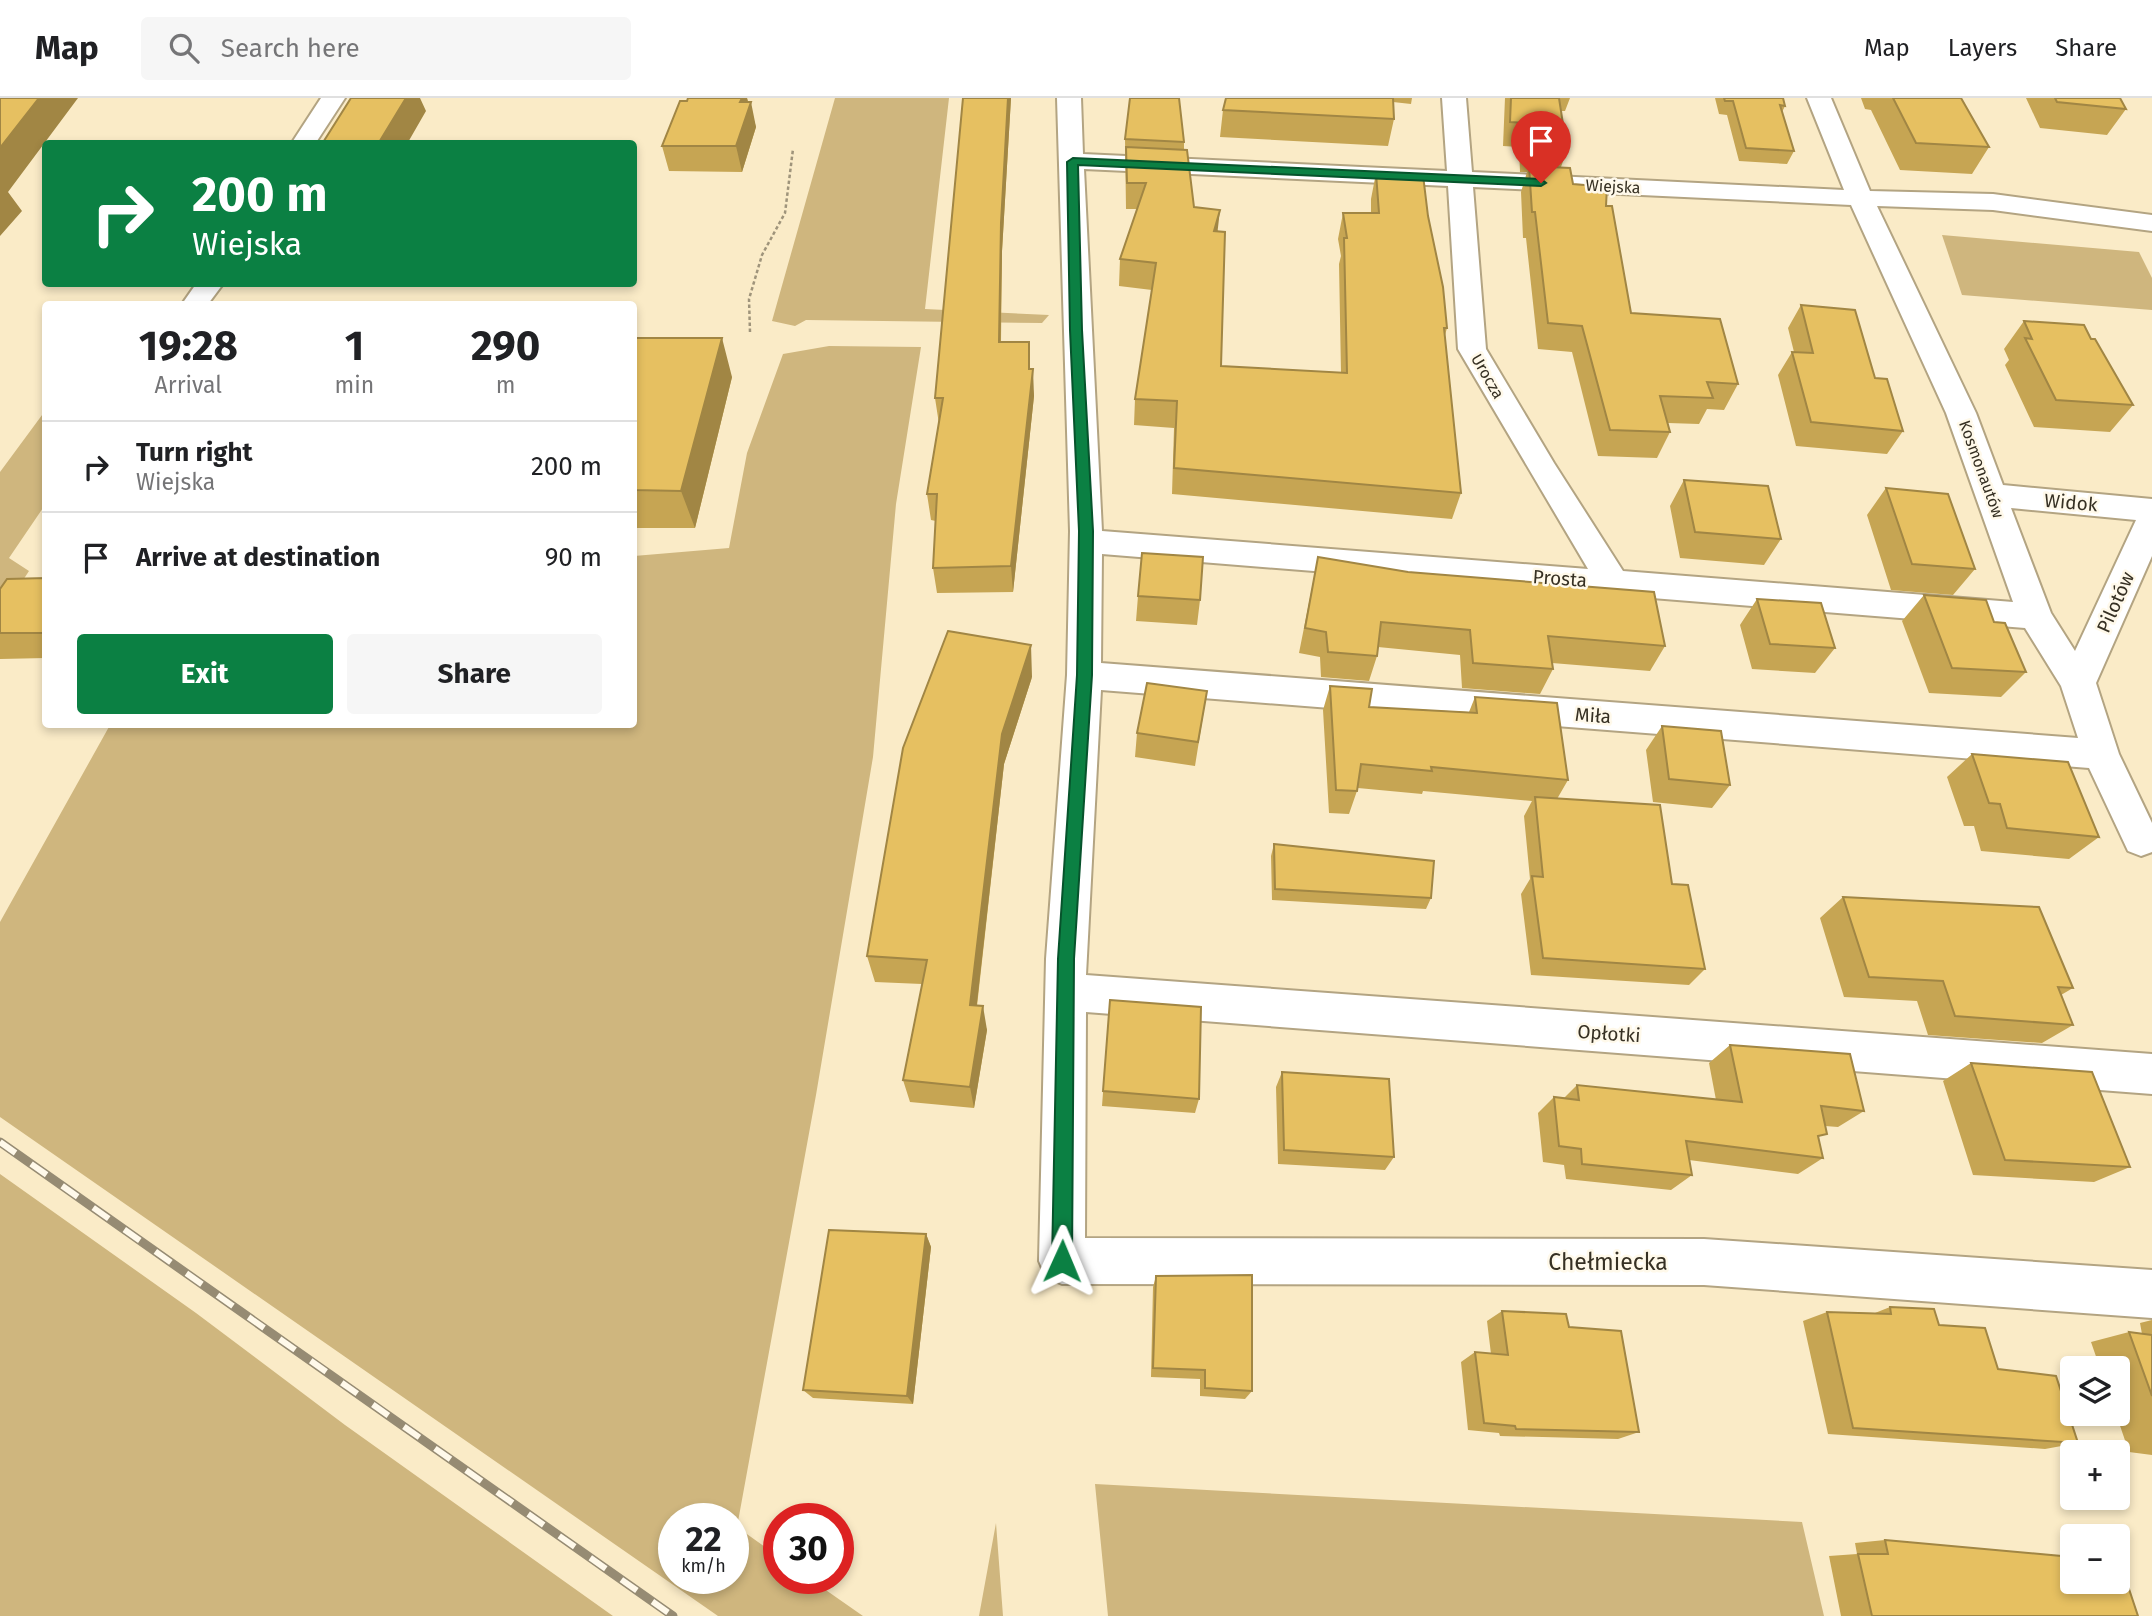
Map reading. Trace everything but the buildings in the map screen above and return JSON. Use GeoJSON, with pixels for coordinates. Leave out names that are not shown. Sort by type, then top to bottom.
{"type":"FeatureCollection","features":[{"type":"Feature","properties":{"kind":"street"},"geometry":{"type":"LineString","coordinates":[[306,140],[333,98]]}},
{"type":"Feature","properties":{"kind":"street"},"geometry":{"type":"LineString","coordinates":[[1066,992],[1084,675],[1086,541],[1069,98]]}},
{"type":"Feature","properties":{"kind":"street","name":"Urocza"},"geometry":{"type":"LineString","coordinates":[[1454,98],[1472,349],[1613,582]]}},
{"type":"Feature","properties":{"kind":"street","name":"Kosmonautów"},"geometry":{"type":"LineString","coordinates":[[1819,98],[1860,198],[1961,413],[2035,616],[2078,683],[2101,754],[2141,840]]}},
{"type":"Feature","properties":{"kind":"street","name":"Wiejska"},"geometry":{"type":"LineString","coordinates":[[1073,162],[1993,202],[2152,223]]}},
{"type":"Feature","properties":{"kind":"street","name":"Widok"},"geometry":{"type":"LineString","coordinates":[[1991,495],[2152,510]]}},
{"type":"Feature","properties":{"kind":"street","name":"Pilotów"},"geometry":{"type":"LineString","coordinates":[[2078,683],[2152,520]]}},
{"type":"Feature","properties":{"kind":"street","name":"Prosta"},"geometry":{"type":"LineString","coordinates":[[1086,541],[2035,616]]}},
{"type":"Feature","properties":{"kind":"street","name":"Miła"},"geometry":{"type":"LineString","coordinates":[[1084,675],[2101,754]]}},
{"type":"Feature","properties":{"kind":"street","name":"Opłotki"},"geometry":{"type":"LineString","coordinates":[[1066,992],[2152,1074]]}},
{"type":"Feature","properties":{"kind":"street","name":"Chełmiecka"},"geometry":{"type":"LineString","coordinates":[[1066,992],[1062,1261],[1704,1262],[2152,1294]]}},
{"type":"Feature","properties":{"kind":"path"},"geometry":{"type":"LineString","coordinates":[[751,332],[750,299],[762,255],[785,213],[793,149]]}},
{"type":"Feature","properties":{"kind":"shaded area"},"geometry":{"type":"Polygon","coordinates":[[[835,98],[949,98],[925,309],[1049,315],[1042,323],[806,320],[795,326],[772,321],[835,98]]]}},
{"type":"Feature","properties":{"kind":"shaded area"},"geometry":{"type":"Polygon","coordinates":[[[1942,235],[2139,252],[2152,278],[2152,310],[1962,295],[1942,235]]]}},
{"type":"Feature","properties":{"kind":"shaded area"},"geometry":{"type":"Polygon","coordinates":[[[829,346],[921,347],[896,504],[873,757],[816,1095],[741,1503],[658,1503],[658,1574],[0,1117],[0,922],[108,728],[637,728],[637,556],[729,548],[747,453],[783,354],[829,346]]]}},
{"type":"Feature","properties":{"kind":"shaded area"},"geometry":{"type":"Polygon","coordinates":[[[42,415],[42,509],[9,558],[29,571],[0,615],[0,472],[42,415]]]}},
{"type":"Feature","properties":{"kind":"shaded area"},"geometry":{"type":"Polygon","coordinates":[[[0,1174],[196,1313],[345,1425],[613,1616],[0,1616],[0,1174]]]}},
{"type":"Feature","properties":{"kind":"shaded area"},"geometry":{"type":"Polygon","coordinates":[[[1095,1484],[1802,1522],[1824,1616],[1108,1616],[1095,1484]]]}},
{"type":"Feature","properties":{"kind":"shaded area"},"geometry":{"type":"Polygon","coordinates":[[[996,1523],[1003,1616],[979,1616],[996,1523]]]}},
{"type":"Feature","properties":{"kind":"shaded area"},"geometry":{"type":"Polygon","coordinates":[[[749,1536],[763,1546],[763,1594],[831,1594],[863,1616],[718,1616],[686,1594],[749,1594],[749,1536]]]}},
{"type":"Feature","properties":{"kind":"railway"},"geometry":{"type":"LineString","coordinates":[[0,1142],[673,1616]]}},
{"type":"Feature","properties":{"kind":"route"},"geometry":{"type":"LineString","coordinates":[[1062,1261],[1066,959],[1084,675],[1086,531],[1076,330],[1073,162],[1541,183]]}}]}
